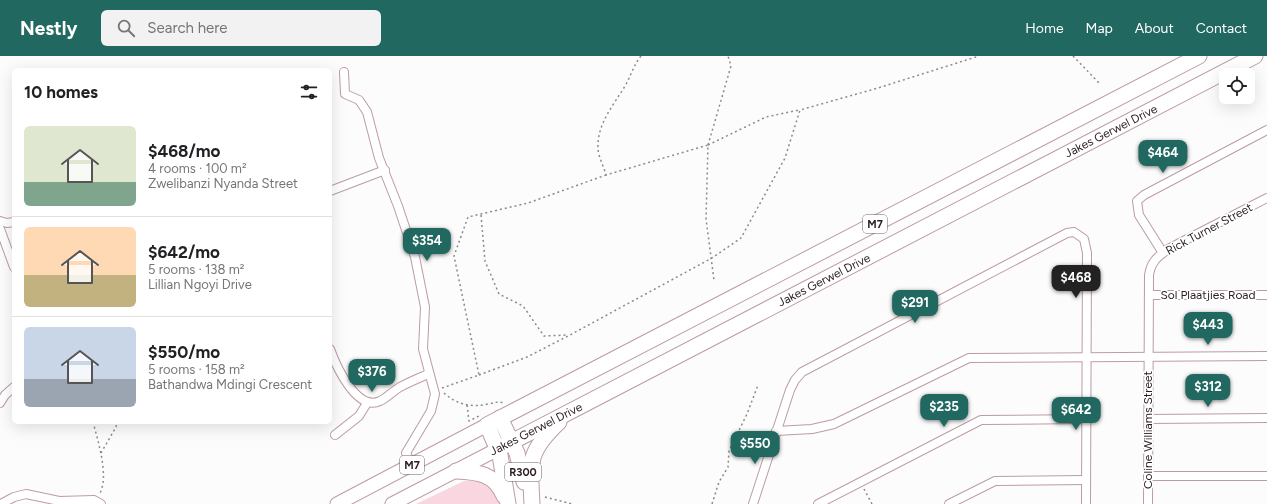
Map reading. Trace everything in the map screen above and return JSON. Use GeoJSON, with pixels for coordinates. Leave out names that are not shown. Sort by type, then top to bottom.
{"type":"FeatureCollection","features":[{"type":"Feature","properties":{"kind":"highway","name":"M7"},"geometry":{"type":"LineString","coordinates":[[487,425],[1199,56]]}},
{"type":"Feature","properties":{"kind":"highway","name":"Jakes Gerwel Drive"},"geometry":{"type":"LineString","coordinates":[[498,449],[1255,56]]}},
{"type":"Feature","properties":{"kind":"highway"},"geometry":{"type":"LineString","coordinates":[[534,501],[530,472],[534,451],[543,437],[568,413]]}},
{"type":"Feature","properties":{"kind":"highway","name":"R300"},"geometry":{"type":"LineString","coordinates":[[500,418],[512,441],[534,501]]}},
{"type":"Feature","properties":{"kind":"highway","name":"R300"},"geometry":{"type":"LineString","coordinates":[[487,425],[498,449],[507,504]]}},
{"type":"Feature","properties":{"kind":"highway"},"geometry":{"type":"LineString","coordinates":[[456,471],[479,473],[489,476],[499,486],[507,504]]}},
{"type":"Feature","properties":{"kind":"main road","name":"M7"},"geometry":{"type":"LineString","coordinates":[[337,504],[487,425]]}},
{"type":"Feature","properties":{"kind":"main road","name":"Jakes Gerwel Drive"},"geometry":{"type":"LineString","coordinates":[[392,504],[498,449]]}},
{"type":"Feature","properties":{"kind":"street"},"geometry":{"type":"LineString","coordinates":[[344,72],[345,94],[359,100],[364,106],[379,158],[398,206],[418,269],[425,306],[423,350],[428,374],[434,387],[434,400],[431,411],[406,453],[412,465]]}},
{"type":"Feature","properties":{"kind":"street"},"geometry":{"type":"LineString","coordinates":[[1163,253],[1139,215],[1137,201],[1144,195],[1267,130]]}},
{"type":"Feature","properties":{"kind":"street"},"geometry":{"type":"LineString","coordinates":[[332,190],[385,170]]}},
{"type":"Feature","properties":{"kind":"street","name":"Rick Turner Street"},"geometry":{"type":"LineString","coordinates":[[1148,357],[1150,269],[1157,257],[1267,198]]}},
{"type":"Feature","properties":{"kind":"street"},"geometry":{"type":"LineString","coordinates":[[0,221],[12,222]]}},
{"type":"Feature","properties":{"kind":"street"},"geometry":{"type":"LineString","coordinates":[[0,229],[12,261]]}},
{"type":"Feature","properties":{"kind":"street"},"geometry":{"type":"LineString","coordinates":[[753,504],[790,390],[795,380],[802,372],[1067,233],[1074,232],[1084,238],[1086,244],[1086,504]]}},
{"type":"Feature","properties":{"kind":"street","name":"Sol Plaatjies Road"},"geometry":{"type":"LineString","coordinates":[[1149,295],[1267,295]]}},
{"type":"Feature","properties":{"kind":"street"},"geometry":{"type":"LineString","coordinates":[[332,353],[341,373],[360,399],[366,403],[380,401],[400,388],[428,374]]}},
{"type":"Feature","properties":{"kind":"street"},"geometry":{"type":"LineString","coordinates":[[776,431],[812,428],[834,424],[968,358],[1267,356]]}},
{"type":"Feature","properties":{"kind":"street","name":"Coline Williams Street"},"geometry":{"type":"LineString","coordinates":[[1148,357],[1148,504]]}},
{"type":"Feature","properties":{"kind":"street"},"geometry":{"type":"LineString","coordinates":[[0,403],[5,395],[12,389]]}},
{"type":"Feature","properties":{"kind":"street"},"geometry":{"type":"LineString","coordinates":[[335,435],[359,416],[366,403]]}},
{"type":"Feature","properties":{"kind":"street"},"geometry":{"type":"LineString","coordinates":[[1149,419],[1267,418]]}},
{"type":"Feature","properties":{"kind":"street"},"geometry":{"type":"LineString","coordinates":[[818,504],[981,420],[1086,419]]}},
{"type":"Feature","properties":{"kind":"street"},"geometry":{"type":"LineString","coordinates":[[1148,476],[1267,476]]}},
{"type":"Feature","properties":{"kind":"street"},"geometry":{"type":"LineString","coordinates":[[949,504],[995,481],[1086,480]]}},
{"type":"Feature","properties":{"kind":"street"},"geometry":{"type":"LineString","coordinates":[[1,504],[14,497],[26,494],[59,501],[99,502]]}},
{"type":"Feature","properties":{"kind":"path"},"geometry":{"type":"LineString","coordinates":[[606,175],[597,149],[600,130],[612,106],[626,85],[633,66],[640,56]]}},
{"type":"Feature","properties":{"kind":"path"},"geometry":{"type":"LineString","coordinates":[[714,280],[706,219],[708,145],[731,66],[728,56]]}},
{"type":"Feature","properties":{"kind":"path"},"geometry":{"type":"LineString","coordinates":[[478,375],[454,256],[468,217],[528,203],[606,175],[708,145],[766,117],[800,110],[878,88],[979,56]]}},
{"type":"Feature","properties":{"kind":"path"},"geometry":{"type":"LineString","coordinates":[[1073,56],[1100,84]]}},
{"type":"Feature","properties":{"kind":"path"},"geometry":{"type":"LineString","coordinates":[[504,403],[498,401],[477,406],[467,405],[448,397],[440,389],[527,357],[712,258],[742,238],[785,158],[800,110]]}},
{"type":"Feature","properties":{"kind":"path"},"geometry":{"type":"LineString","coordinates":[[481,214],[485,261],[499,294],[523,306],[544,336],[570,335]]}},
{"type":"Feature","properties":{"kind":"path"},"geometry":{"type":"LineString","coordinates":[[712,504],[719,482],[728,467],[730,451],[758,385]]}},
{"type":"Feature","properties":{"kind":"path"},"geometry":{"type":"LineString","coordinates":[[467,405],[469,421]]}},
{"type":"Feature","properties":{"kind":"path"},"geometry":{"type":"LineString","coordinates":[[94,424],[101,454],[103,487],[99,502]]}},
{"type":"Feature","properties":{"kind":"path"},"geometry":{"type":"LineString","coordinates":[[101,454],[117,424]]}},
{"type":"Feature","properties":{"kind":"path"},"geometry":{"type":"LineString","coordinates":[[861,482],[872,504]]}},
{"type":"Feature","properties":{"kind":"path"},"geometry":{"type":"LineString","coordinates":[[534,501],[572,504]]}},
{"type":"Feature","properties":{"kind":"shaded area"},"geometry":{"type":"Polygon","coordinates":[[[464,481],[477,482],[491,489],[502,504],[416,504],[464,481]]]}}]}
